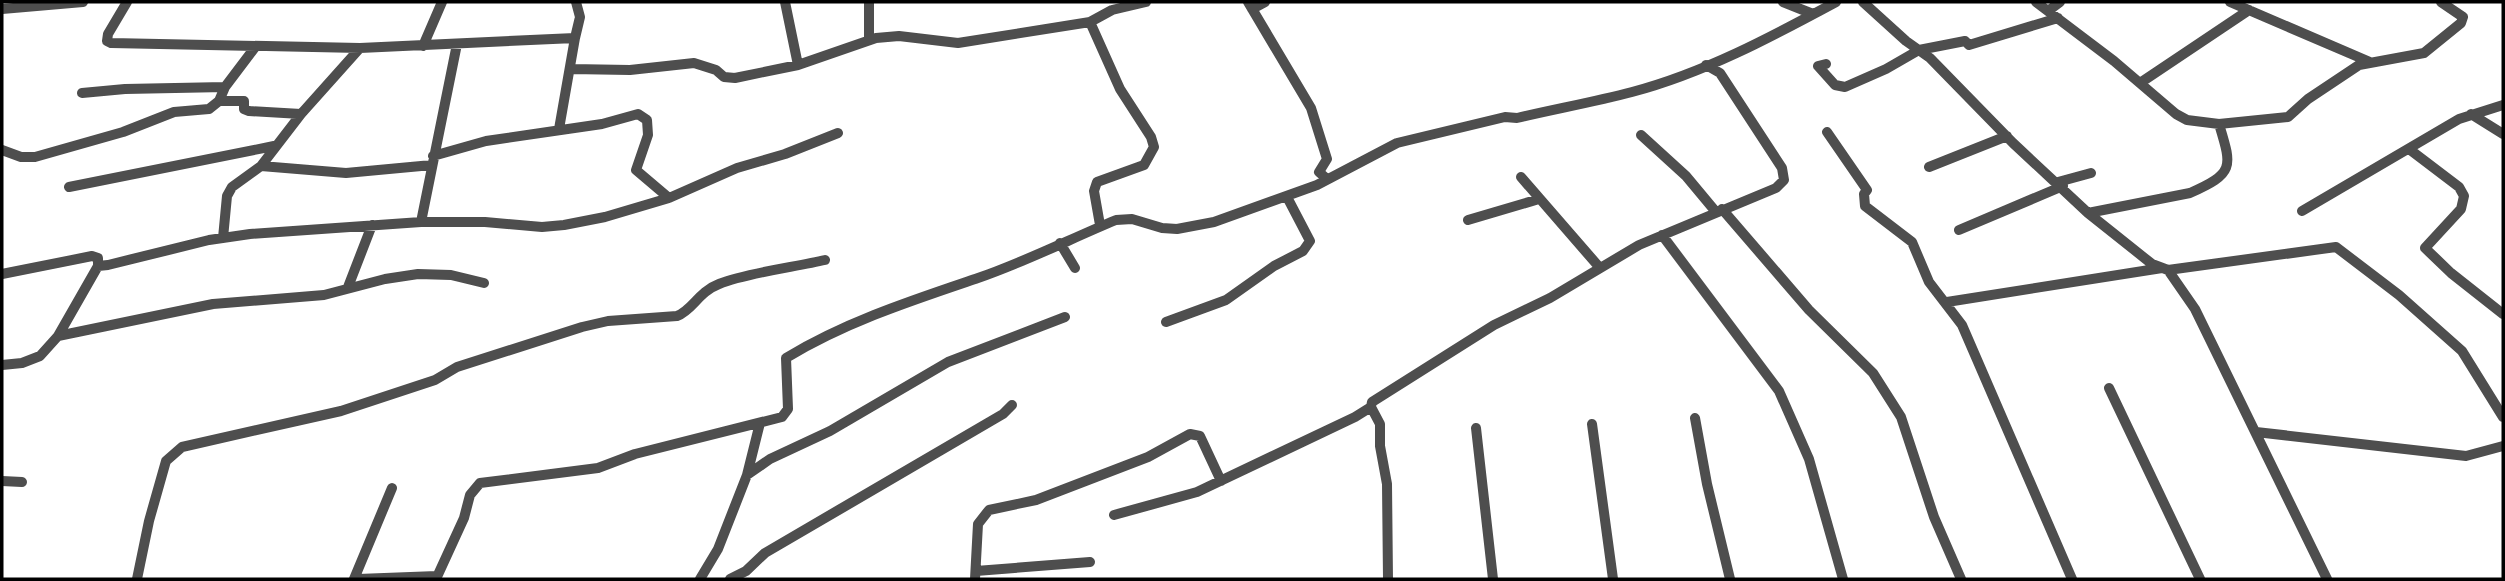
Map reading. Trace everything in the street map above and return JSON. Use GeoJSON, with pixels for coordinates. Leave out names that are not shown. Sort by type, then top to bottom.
{"type":"FeatureCollection","features":[{"type":"Feature","properties":{"kind":"street"},"geometry":{"type":"LineString","coordinates":[[2,9],[83,2]]}},
{"type":"Feature","properties":{"kind":"street"},"geometry":{"type":"LineString","coordinates":[[127,2],[108,34],[107,41],[111,43],[360,48],[575,38]]}},
{"type":"Feature","properties":{"kind":"street"},"geometry":{"type":"LineString","coordinates":[[423,46],[442,2]]}},
{"type":"Feature","properties":{"kind":"street"},"geometry":{"type":"LineString","coordinates":[[559,128],[580,17],[576,2]]}},
{"type":"Feature","properties":{"kind":"street"},"geometry":{"type":"LineString","coordinates":[[785,2],[798,65]]}},
{"type":"Feature","properties":{"kind":"street"},"geometry":{"type":"LineString","coordinates":[[869,2],[869,40]]}},
{"type":"Feature","properties":{"kind":"street"},"geometry":{"type":"LineString","coordinates":[[1102,2],[1106,13]]}},
{"type":"Feature","properties":{"kind":"street"},"geometry":{"type":"LineString","coordinates":[[571,69],[630,70],[694,63],[702,64],[729,78],[798,65],[869,40],[898,36],[958,43],[1090,22],[1106,13],[1146,2]]}},
{"type":"Feature","properties":{"kind":"street"},"geometry":{"type":"LineString","coordinates":[[1265,2],[1250,5],[1311,108],[1327,159],[1319,172],[1327,179]]}},
{"type":"Feature","properties":{"kind":"street"},"geometry":{"type":"LineString","coordinates":[[1783,2],[1813,14]]}},
{"type":"Feature","properties":{"kind":"street"},"geometry":{"type":"LineString","coordinates":[[392,488],[356,579],[437,578],[464,518],[470,495],[480,483],[578,471],[782,417],[788,410],[785,362],[796,350],[1100,225],[1132,219],[1162,228],[1177,229],[1237,216],[1327,179],[1397,143],[1505,117],[1517,118],[1633,92],[1706,65],[1721,67],[1836,2]]}},
{"type":"Feature","properties":{"kind":"street"},"geometry":{"type":"LineString","coordinates":[[1863,2],[1972,99],[2088,214],[2141,256],[2165,269],[2195,309],[2327,579]]}},
{"type":"Feature","properties":{"kind":"street"},"geometry":{"type":"LineString","coordinates":[[2036,2],[2176,114],[2187,120],[2219,124],[2288,117],[2350,70],[2370,62],[2424,53],[2461,23],[2463,17],[2441,2]]}},
{"type":"Feature","properties":{"kind":"street"},"geometry":{"type":"LineString","coordinates":[[2048,11],[2060,2]]}},
{"type":"Feature","properties":{"kind":"street"},"geometry":{"type":"LineString","coordinates":[[2230,2],[2370,62]]}},
{"type":"Feature","properties":{"kind":"street"},"geometry":{"type":"LineString","coordinates":[[2140,83],[2249,10]]}},
{"type":"Feature","properties":{"kind":"street"},"geometry":{"type":"LineString","coordinates":[[1826,64],[1818,66],[1835,85],[1845,87],[1886,69],[1919,50],[1965,41],[1969,45],[2058,18]]}},
{"type":"Feature","properties":{"kind":"street"},"geometry":{"type":"LineString","coordinates":[[1090,22],[1120,89],[1152,137],[1154,147],[1144,165],[1097,182],[1094,191],[1100,225]]}},
{"type":"Feature","properties":{"kind":"street"},"geometry":{"type":"LineString","coordinates":[[421,222],[457,44]]}},
{"type":"Feature","properties":{"kind":"street"},"geometry":{"type":"LineString","coordinates":[[2,150],[21,157],[55,152],[123,132],[164,115],[209,110],[219,101],[225,87],[256,46]]}},
{"type":"Feature","properties":{"kind":"street"},"geometry":{"type":"LineString","coordinates":[[223,239],[227,196],[232,187],[261,166],[274,146],[360,48]]}},
{"type":"Feature","properties":{"kind":"street"},"geometry":{"type":"LineString","coordinates":[[1114,515],[1197,492],[1355,417],[1371,407],[1372,402],[1494,325],[1550,298],[1639,244],[1776,188],[1784,180],[1782,167],[1721,67]]}},
{"type":"Feature","properties":{"kind":"street"},"geometry":{"type":"LineString","coordinates":[[82,93],[125,89],[225,87]]}},
{"type":"Feature","properties":{"kind":"street"},"geometry":{"type":"LineString","coordinates":[[219,101],[243,100],[244,109],[249,111],[301,114]]}},
{"type":"Feature","properties":{"kind":"street"},"geometry":{"type":"LineString","coordinates":[[2302,211],[2471,114],[2503,105]]}},
{"type":"Feature","properties":{"kind":"street"},"geometry":{"type":"LineString","coordinates":[[261,166],[320,175],[389,172],[486,141],[559,128],[594,125],[634,114],[642,115],[647,120],[649,132],[636,163],[636,170],[670,198]]}},
{"type":"Feature","properties":{"kind":"street"},"geometry":{"type":"LineString","coordinates":[[2471,114],[2503,134]]}},
{"type":"Feature","properties":{"kind":"street"},"geometry":{"type":"LineString","coordinates":[[2088,214],[2190,193],[2201,188],[2227,170],[2230,160],[2219,124]]}},
{"type":"Feature","properties":{"kind":"street"},"geometry":{"type":"LineString","coordinates":[[1826,132],[1847,157],[1847,164],[1867,190],[1864,194],[1865,206],[1912,242],[1929,282],[1947,302],[1962,325],[2072,579]]}},
{"type":"Feature","properties":{"kind":"street"},"geometry":{"type":"LineString","coordinates":[[98,266],[223,239],[372,225],[485,222],[542,227],[592,220],[670,198],[737,168],[785,154],[838,133]]}},
{"type":"Feature","properties":{"kind":"street"},"geometry":{"type":"LineString","coordinates":[[1641,135],[1686,176],[1809,310],[1873,373],[1901,417],[1934,516],[1961,579]]}},
{"type":"Feature","properties":{"kind":"street"},"geometry":{"type":"LineString","coordinates":[[1929,167],[2007,136]]}},
{"type":"Feature","properties":{"kind":"street"},"geometry":{"type":"LineString","coordinates":[[69,187],[274,146]]}},
{"type":"Feature","properties":{"kind":"street"},"geometry":{"type":"LineString","coordinates":[[2409,149],[2459,187],[2464,196],[2461,209],[2425,248],[2451,273],[2503,314]]}},
{"type":"Feature","properties":{"kind":"street"},"geometry":{"type":"LineString","coordinates":[[1959,230],[2060,184],[2091,173]]}},
{"type":"Feature","properties":{"kind":"street"},"geometry":{"type":"LineString","coordinates":[[1521,177],[1600,268]]}},
{"type":"Feature","properties":{"kind":"street"},"geometry":{"type":"LineString","coordinates":[[1166,322],[1226,300],[1274,266],[1303,251],[1310,241],[1287,197]]}},
{"type":"Feature","properties":{"kind":"street"},"geometry":{"type":"LineString","coordinates":[[1468,220],[1539,199]]}},
{"type":"Feature","properties":{"kind":"street"},"geometry":{"type":"LineString","coordinates":[[348,287],[372,225]]}},
{"type":"Feature","properties":{"kind":"street"},"geometry":{"type":"LineString","coordinates":[[1662,235],[1779,391],[1791,412],[1807,452],[1843,579]]}},
{"type":"Feature","properties":{"kind":"street"},"geometry":{"type":"LineString","coordinates":[[1060,243],[1075,268]]}},
{"type":"Feature","properties":{"kind":"street"},"geometry":{"type":"LineString","coordinates":[[1947,302],[2165,269],[2336,247],[2399,295],[2462,351],[2503,417]]}},
{"type":"Feature","properties":{"kind":"street"},"geometry":{"type":"LineString","coordinates":[[2,274],[92,256],[98,258],[98,266],[58,336],[40,356],[22,363],[2,365]]}},
{"type":"Feature","properties":{"kind":"street"},"geometry":{"type":"LineString","coordinates":[[137,579],[149,521],[166,461],[182,447],[341,411],[435,380],[457,367],[582,327],[642,317],[677,316],[685,313],[700,294],[720,283],[825,260]]}},
{"type":"Feature","properties":{"kind":"street"},"geometry":{"type":"LineString","coordinates":[[58,336],[213,304],[291,300],[418,274],[451,275],[484,283]]}},
{"type":"Feature","properties":{"kind":"street"},"geometry":{"type":"LineString","coordinates":[[747,475],[770,459],[830,431],[948,362],[1065,317]]}},
{"type":"Feature","properties":{"kind":"street"},"geometry":{"type":"LineString","coordinates":[[2109,388],[2200,579]]}},
{"type":"Feature","properties":{"kind":"street"},"geometry":{"type":"LineString","coordinates":[[730,579],[746,571],[765,553],[1003,414],[1013,405]]}},
{"type":"Feature","properties":{"kind":"street"},"geometry":{"type":"LineString","coordinates":[[1371,407],[1380,424],[1380,446],[1387,484],[1388,579]]}},
{"type":"Feature","properties":{"kind":"street"},"geometry":{"type":"LineString","coordinates":[[1695,418],[1707,484],[1730,579]]}},
{"type":"Feature","properties":{"kind":"street"},"geometry":{"type":"LineString","coordinates":[[700,579],[718,549],[747,475],[760,423]]}},
{"type":"Feature","properties":{"kind":"street"},"geometry":{"type":"LineString","coordinates":[[1592,424],[1613,579]]}},
{"type":"Feature","properties":{"kind":"street"},"geometry":{"type":"LineString","coordinates":[[1476,428],[1493,579]]}},
{"type":"Feature","properties":{"kind":"street"},"geometry":{"type":"LineString","coordinates":[[2256,432],[2466,456],[2481,453],[2488,447],[2503,446]]}},
{"type":"Feature","properties":{"kind":"street"},"geometry":{"type":"LineString","coordinates":[[1090,562],[976,575],[978,524],[989,510],[1037,500],[1148,457],[1190,434],[1200,436],[1221,481]]}},
{"type":"Feature","properties":{"kind":"street"},"geometry":{"type":"LineString","coordinates":[[2,481],[22,482]]}}]}
